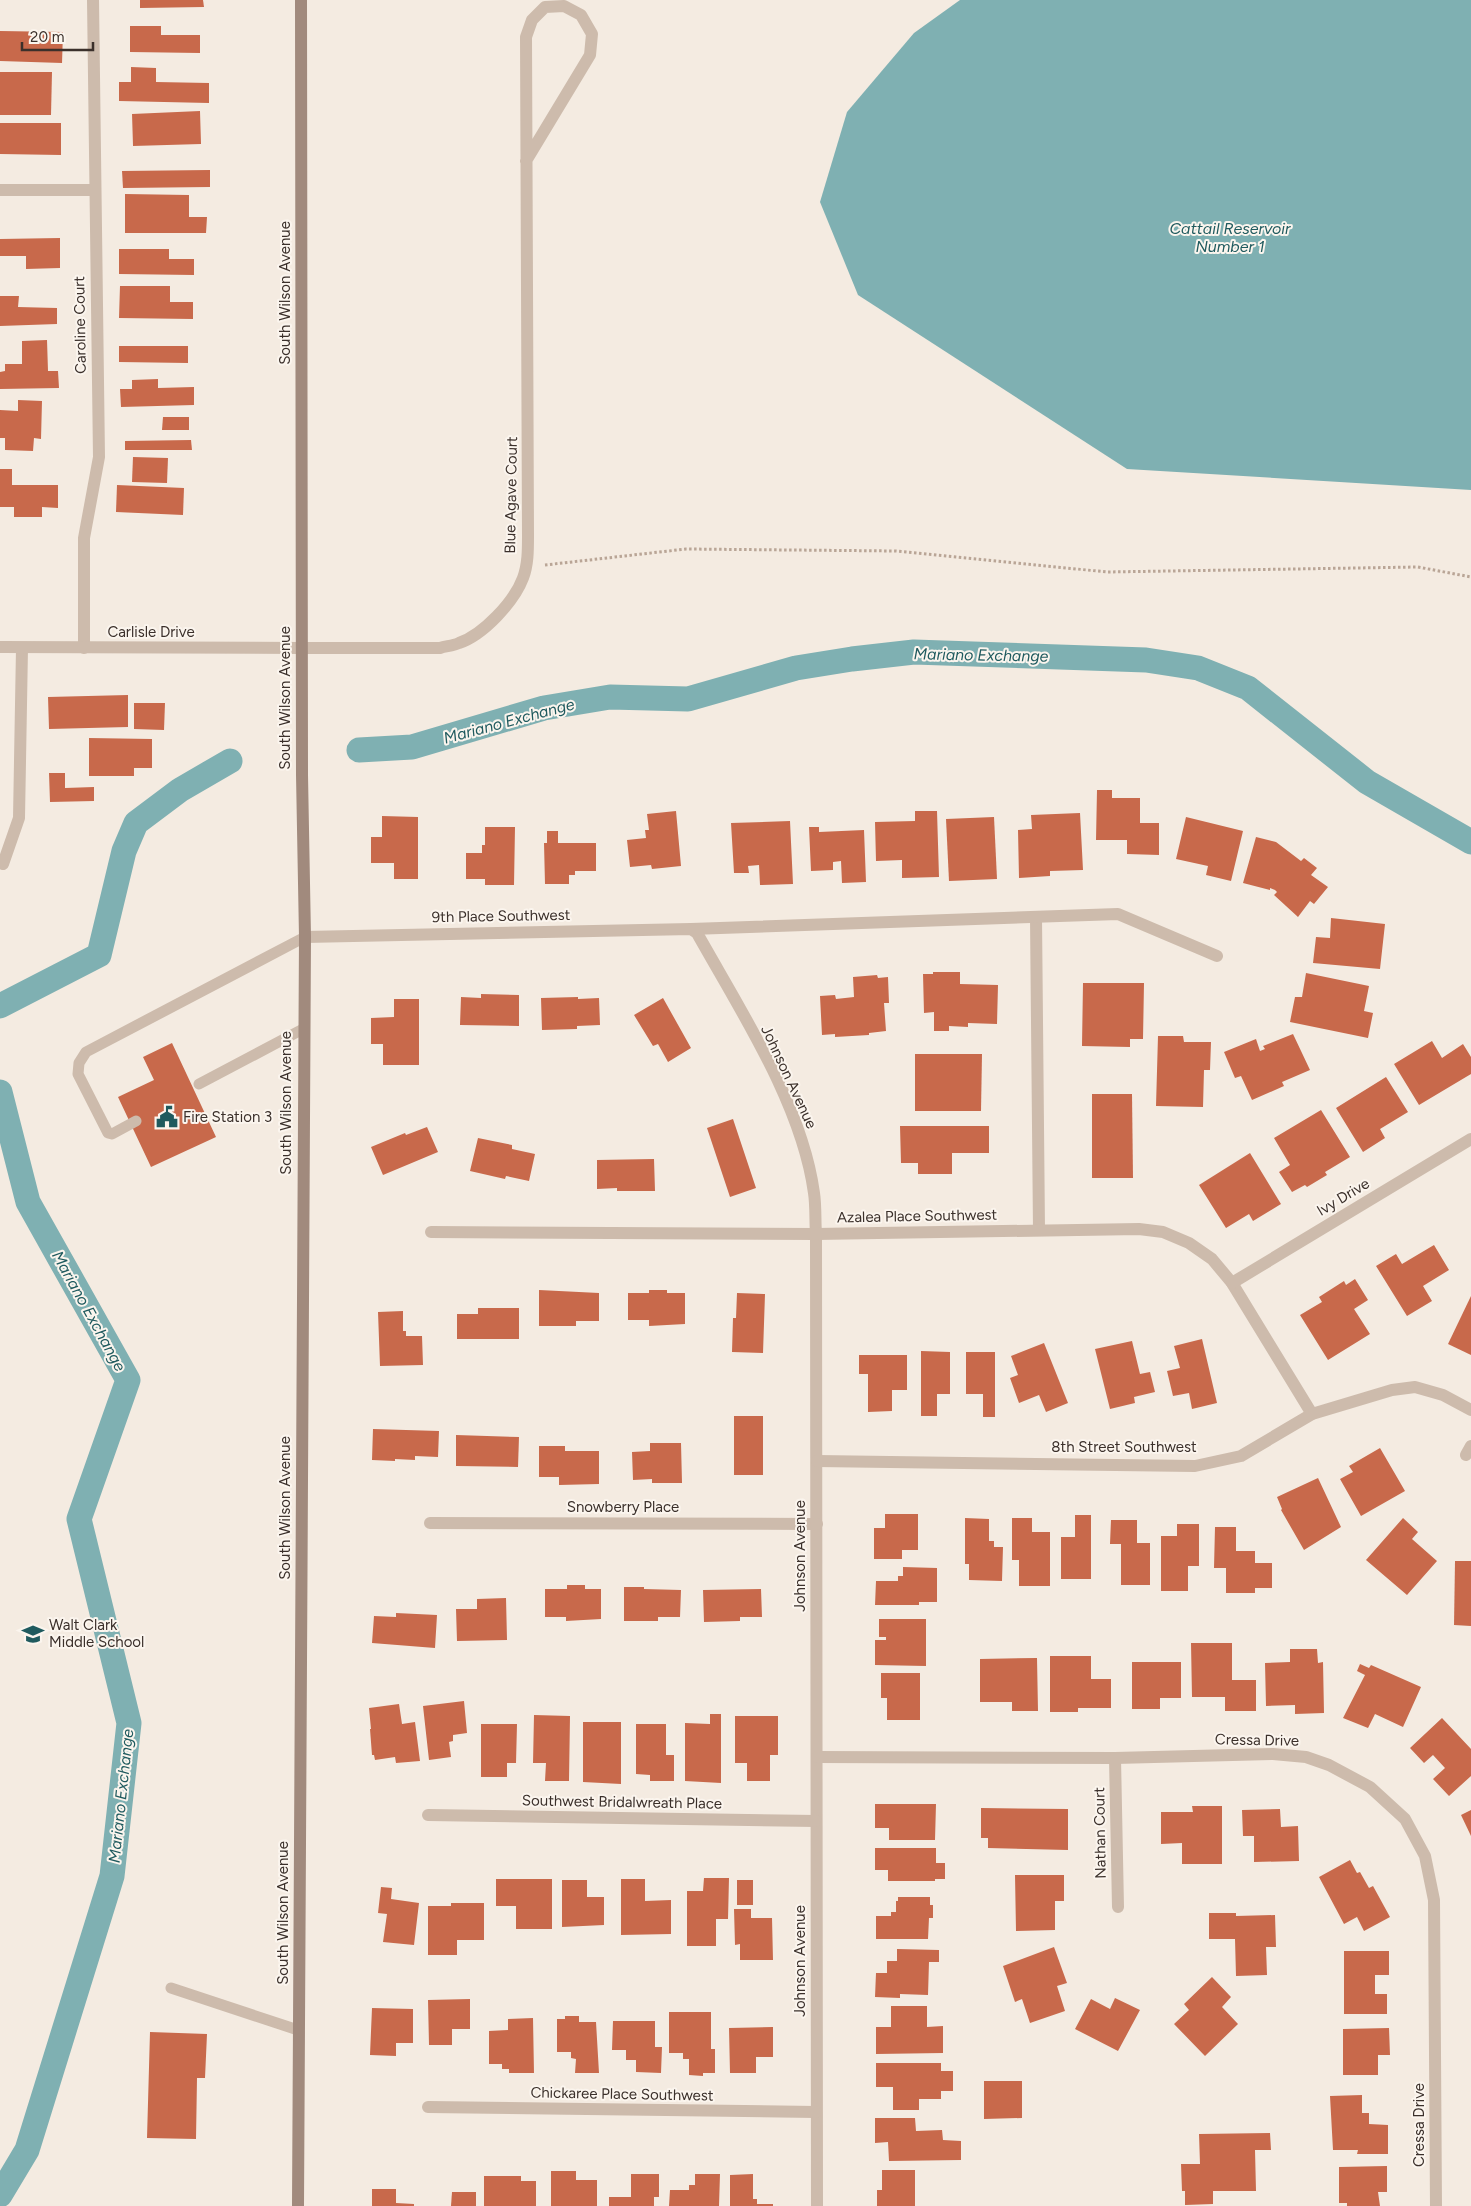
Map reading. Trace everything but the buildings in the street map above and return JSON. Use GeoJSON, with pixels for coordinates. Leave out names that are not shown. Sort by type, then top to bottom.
{"type":"FeatureCollection","features":[{"type":"Feature","properties":{"kind":"main road","name":"South Wilson Avenue"},"geometry":{"type":"LineString","coordinates":[[298,2206],[305,937],[302,775],[301,0]]}},
{"type":"Feature","properties":{"kind":"street","name":"Caroline Court"},"geometry":{"type":"LineString","coordinates":[[84,648],[84,538],[99,457],[93,0]]}},
{"type":"Feature","properties":{"kind":"street","name":"Blue Agave Court"},"geometry":{"type":"LineString","coordinates":[[302,648],[440,648],[460,643],[496,617],[517,592],[525,567],[528,536],[526,161],[526,37],[532,20],[545,7],[564,6],[581,15],[592,34],[590,56],[526,161]]}},
{"type":"Feature","properties":{"kind":"street"},"geometry":{"type":"LineString","coordinates":[[0,190],[95,190]]}},
{"type":"Feature","properties":{"kind":"street","name":"Carlisle Drive"},"geometry":{"type":"LineString","coordinates":[[0,647],[302,648]]}},
{"type":"Feature","properties":{"kind":"street"},"geometry":{"type":"LineString","coordinates":[[2,864],[19,818],[22,648]]}},
{"type":"Feature","properties":{"kind":"street","name":"9th Place Southwest"},"geometry":{"type":"LineString","coordinates":[[305,937],[694,931],[1118,914],[1217,956]]}},
{"type":"Feature","properties":{"kind":"street"},"geometry":{"type":"LineString","coordinates":[[1036,917],[1039,1230]]}},
{"type":"Feature","properties":{"kind":"street","name":"Johnson Avenue"},"geometry":{"type":"LineString","coordinates":[[694,931],[760,1047],[788,1107],[802,1145],[814,1192],[816,1234],[817,1524],[816,2206]]}},
{"type":"Feature","properties":{"kind":"street","name":"Ivy Drive"},"geometry":{"type":"LineString","coordinates":[[1232,1284],[1471,1139]]}},
{"type":"Feature","properties":{"kind":"street","name":"Azalea Place Southwest"},"geometry":{"type":"LineString","coordinates":[[432,1232],[816,1234],[1139,1229],[1163,1232],[1189,1243],[1212,1259],[1232,1284],[1312,1414]]}},
{"type":"Feature","properties":{"kind":"street","name":"8th Street Southwest"},"geometry":{"type":"LineString","coordinates":[[816,1461],[1194,1466],[1242,1456],[1312,1414],[1366,1396],[1415,1387],[1442,1395],[1471,1410]]}},
{"type":"Feature","properties":{"kind":"street","name":"Snowberry Place"},"geometry":{"type":"LineString","coordinates":[[430,1523],[817,1524]]}},
{"type":"Feature","properties":{"kind":"street","name":"Cressa Drive"},"geometry":{"type":"LineString","coordinates":[[816,1757],[1115,1758],[1273,1754],[1306,1757],[1329,1765],[1370,1786],[1405,1819],[1425,1856],[1434,1900],[1436,2206]]}},
{"type":"Feature","properties":{"kind":"street","name":"Nathan Court"},"geometry":{"type":"LineString","coordinates":[[1115,1758],[1118,1907]]}},
{"type":"Feature","properties":{"kind":"street","name":"Southwest Bridalwreath Place"},"geometry":{"type":"LineString","coordinates":[[428,1815],[816,1821]]}},
{"type":"Feature","properties":{"kind":"street","name":"Chickaree Place Southwest"},"geometry":{"type":"LineString","coordinates":[[428,2107],[816,2112]]}},
{"type":"Feature","properties":{"kind":"lane"},"geometry":{"type":"LineString","coordinates":[[136,1121],[112,1134],[108,1134],[78,1074],[78,1063],[86,1052],[305,937]]}},
{"type":"Feature","properties":{"kind":"lane"},"geometry":{"type":"LineString","coordinates":[[199,1084],[303,1029]]}},
{"type":"Feature","properties":{"kind":"lane"},"geometry":{"type":"LineString","coordinates":[[171,1988],[298,2030]]}},
{"type":"Feature","properties":{"kind":"path"},"geometry":{"type":"LineString","coordinates":[[525,567],[686,549],[896,551],[1107,572],[1418,567],[1471,577]]}},
{"type":"Feature","properties":{"kind":"water","name":"Cattail Reservoir Number 1"},"geometry":{"type":"Polygon","coordinates":[[[960,0],[1471,0],[1471,490],[1127,469],[858,295],[820,202],[847,112],[914,33],[960,0]]]}},
{"type":"Feature","properties":{"kind":"waterway","name":"Mariano Exchange"},"geometry":{"type":"LineString","coordinates":[[359,750],[412,747],[544,708],[610,697],[688,699],[796,668],[852,659],[914,652],[1146,660],[1198,668],[1248,688],[1367,782],[1471,842]]}},
{"type":"Feature","properties":{"kind":"waterway","name":"Mariano Exchange"},"geometry":{"type":"LineString","coordinates":[[0,1006],[99,955],[124,851],[136,823],[180,790],[230,761]]}},
{"type":"Feature","properties":{"kind":"waterway","name":"Mariano Exchange"},"geometry":{"type":"LineString","coordinates":[[0,1092],[28,1202],[128,1380],[79,1519],[129,1723],[112,1876],[27,2150],[0,2195]]}},
{"type":"Feature","properties":{"kind":"place","name":"Fire Station 3"},"geometry":{"type":"Point","coordinates":[167,1117]}},
{"type":"Feature","properties":{"kind":"place","name":"Walt Clark Middle School"},"geometry":{"type":"Point","coordinates":[33,1634]}}]}
